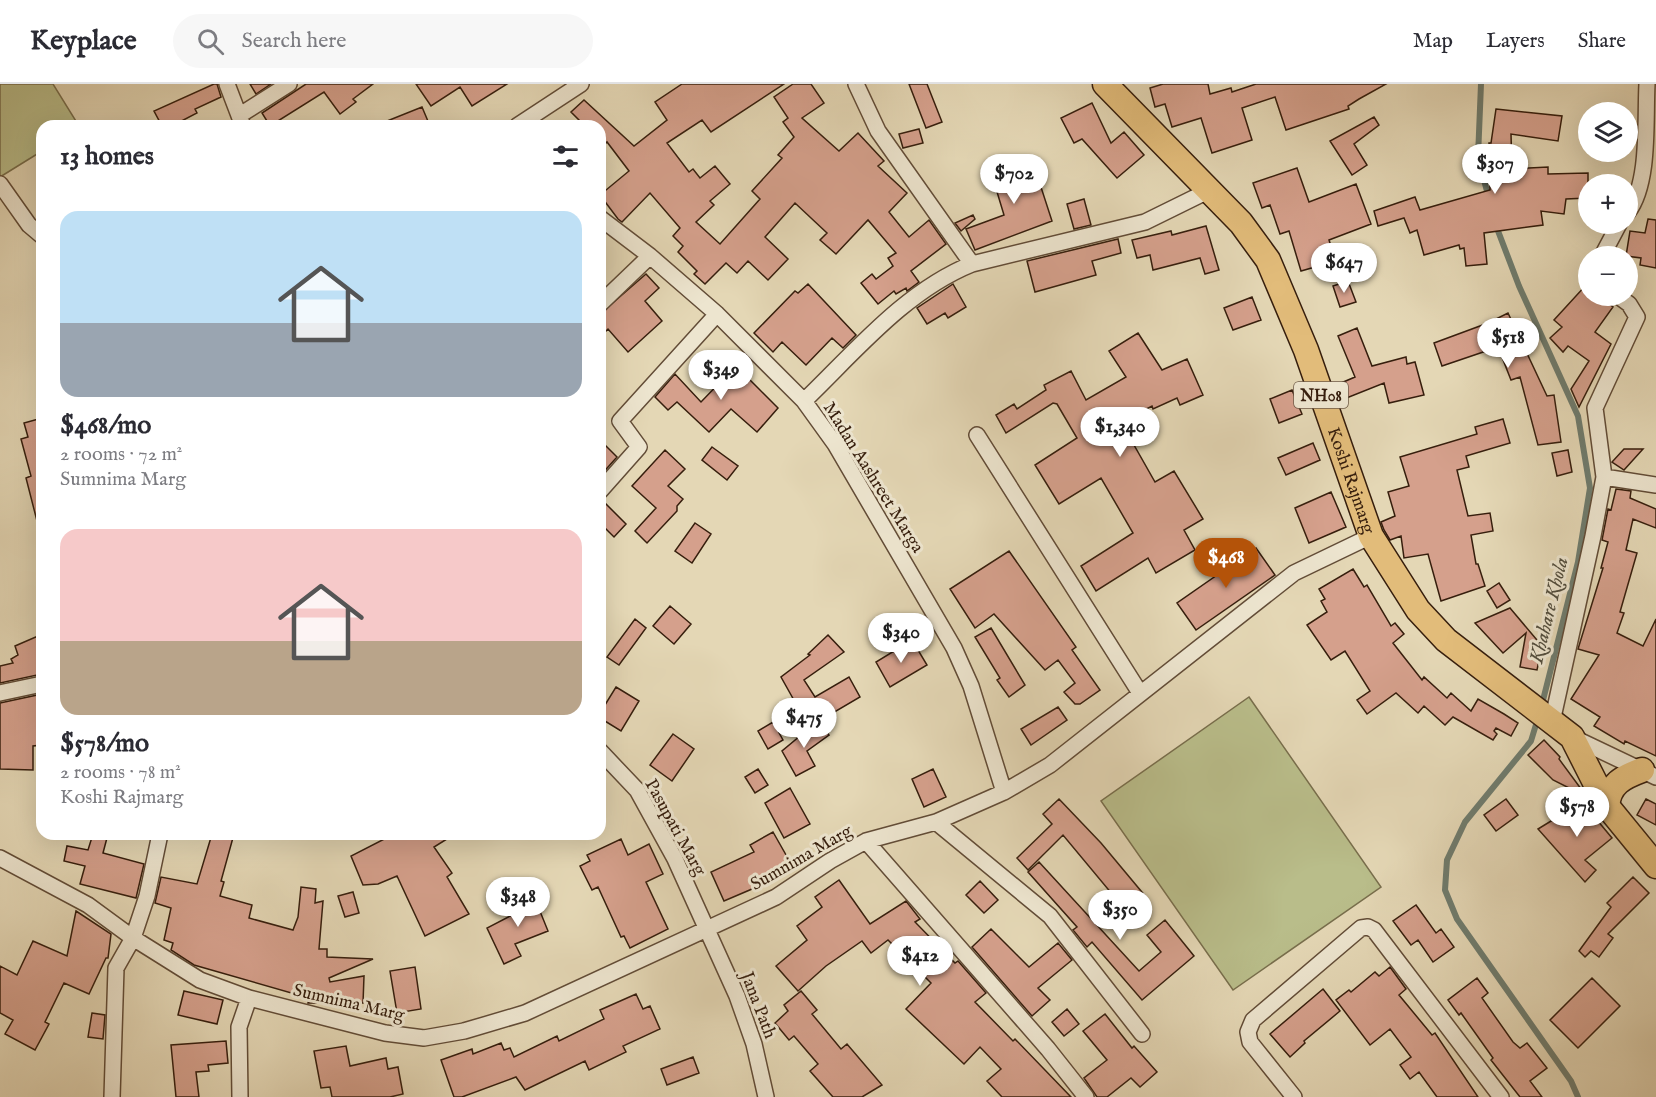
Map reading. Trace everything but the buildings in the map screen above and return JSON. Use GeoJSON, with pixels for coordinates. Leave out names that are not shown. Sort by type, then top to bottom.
{"type":"FeatureCollection","features":[{"type":"Feature","properties":{"kind":"main road","name":"Koshi Rajmarg"},"geometry":{"type":"LineString","coordinates":[[1105,84],[1241,223],[1268,260],[1306,350],[1371,536],[1418,610],[1446,640],[1572,737],[1607,807],[1656,866]]}},
{"type":"Feature","properties":{"kind":"main road"},"geometry":{"type":"LineString","coordinates":[[1607,807],[1608,795],[1620,780],[1649,773]]}},
{"type":"Feature","properties":{"kind":"street"},"geometry":{"type":"LineString","coordinates":[[227,84],[241,120],[289,84]]}},
{"type":"Feature","properties":{"kind":"street"},"geometry":{"type":"LineString","coordinates":[[526,120],[582,84]]}},
{"type":"Feature","properties":{"kind":"street"},"geometry":{"type":"LineString","coordinates":[[856,84],[878,131],[972,264]]}},
{"type":"Feature","properties":{"kind":"street"},"geometry":{"type":"LineString","coordinates":[[1638,190],[1643,173],[1647,84]]}},
{"type":"Feature","properties":{"kind":"street"},"geometry":{"type":"LineString","coordinates":[[0,184],[29,225],[36,231]]}},
{"type":"Feature","properties":{"kind":"street"},"geometry":{"type":"LineString","coordinates":[[804,401],[904,306],[945,275],[972,264],[1145,222],[1208,191]]}},
{"type":"Feature","properties":{"kind":"street","name":"Madan Aashreet Marga"},"geometry":{"type":"LineString","coordinates":[[606,223],[650,256],[717,314],[804,401],[835,444],[954,648],[971,686],[1004,792]]}},
{"type":"Feature","properties":{"kind":"street"},"geometry":{"type":"LineString","coordinates":[[606,298],[650,256]]}},
{"type":"Feature","properties":{"kind":"street"},"geometry":{"type":"LineString","coordinates":[[1543,716],[1593,536],[1604,477],[1595,408],[1637,317],[1630,306]]}},
{"type":"Feature","properties":{"kind":"street"},"geometry":{"type":"LineString","coordinates":[[606,484],[639,447],[620,421],[717,314]]}},
{"type":"Feature","properties":{"kind":"street"},"geometry":{"type":"LineString","coordinates":[[977,435],[1140,693]]}},
{"type":"Feature","properties":{"kind":"street"},"geometry":{"type":"LineString","coordinates":[[1604,477],[1656,485]]}},
{"type":"Feature","properties":{"kind":"street","name":"Sumnima Marg"},"geometry":{"type":"LineString","coordinates":[[0,858],[88,905],[133,938],[200,980],[249,998],[385,1033],[424,1038],[464,1031],[525,1013],[776,897],[830,861],[866,841],[936,822],[1004,792],[1050,765],[1294,573],[1371,536]]}},
{"type":"Feature","properties":{"kind":"street"},"geometry":{"type":"LineString","coordinates":[[0,693],[36,685]]}},
{"type":"Feature","properties":{"kind":"street"},"geometry":{"type":"LineString","coordinates":[[1572,737],[1649,773]]}},
{"type":"Feature","properties":{"kind":"street","name":"Pasupati Marg"},"geometry":{"type":"LineString","coordinates":[[606,757],[637,790],[675,859],[705,929]]}},
{"type":"Feature","properties":{"kind":"street"},"geometry":{"type":"LineString","coordinates":[[936,822],[1050,916],[1142,1034]]}},
{"type":"Feature","properties":{"kind":"street"},"geometry":{"type":"LineString","coordinates":[[112,1097],[116,968],[133,938],[147,896],[159,840]]}},
{"type":"Feature","properties":{"kind":"street"},"geometry":{"type":"LineString","coordinates":[[866,841],[1048,1048],[1086,1097]]}},
{"type":"Feature","properties":{"kind":"street"},"geometry":{"type":"LineString","coordinates":[[1294,1097],[1250,1042],[1248,1032],[1253,1020],[1361,928],[1368,927],[1374,930],[1501,1097]]}},
{"type":"Feature","properties":{"kind":"street","name":"Jana Path"},"geometry":{"type":"LineString","coordinates":[[705,929],[737,996],[754,1044],[766,1097]]}},
{"type":"Feature","properties":{"kind":"street"},"geometry":{"type":"LineString","coordinates":[[240,1097],[239,1027],[249,998]]}},
{"type":"Feature","properties":{"kind":"green space"},"geometry":{"type":"Polygon","coordinates":[[[0,84],[53,84],[75,120],[36,120],[36,155],[0,177],[0,84]]]}},
{"type":"Feature","properties":{"kind":"green space"},"geometry":{"type":"Polygon","coordinates":[[[1249,697],[1381,887],[1233,990],[1101,801],[1249,697]]]}},
{"type":"Feature","properties":{"kind":"waterway","name":"Khahare Khola"},"geometry":{"type":"LineString","coordinates":[[1481,84],[1478,157],[1489,199]]}},
{"type":"Feature","properties":{"kind":"waterway","name":"Khahare Khola"},"geometry":{"type":"LineString","coordinates":[[1495,223],[1519,286],[1578,416],[1590,488],[1578,562],[1541,708]]}},
{"type":"Feature","properties":{"kind":"waterway","name":"Khahare Khola"},"geometry":{"type":"LineString","coordinates":[[1538,718],[1531,741],[1465,822],[1447,860],[1445,890],[1457,919],[1571,1081],[1578,1097]]}}]}
